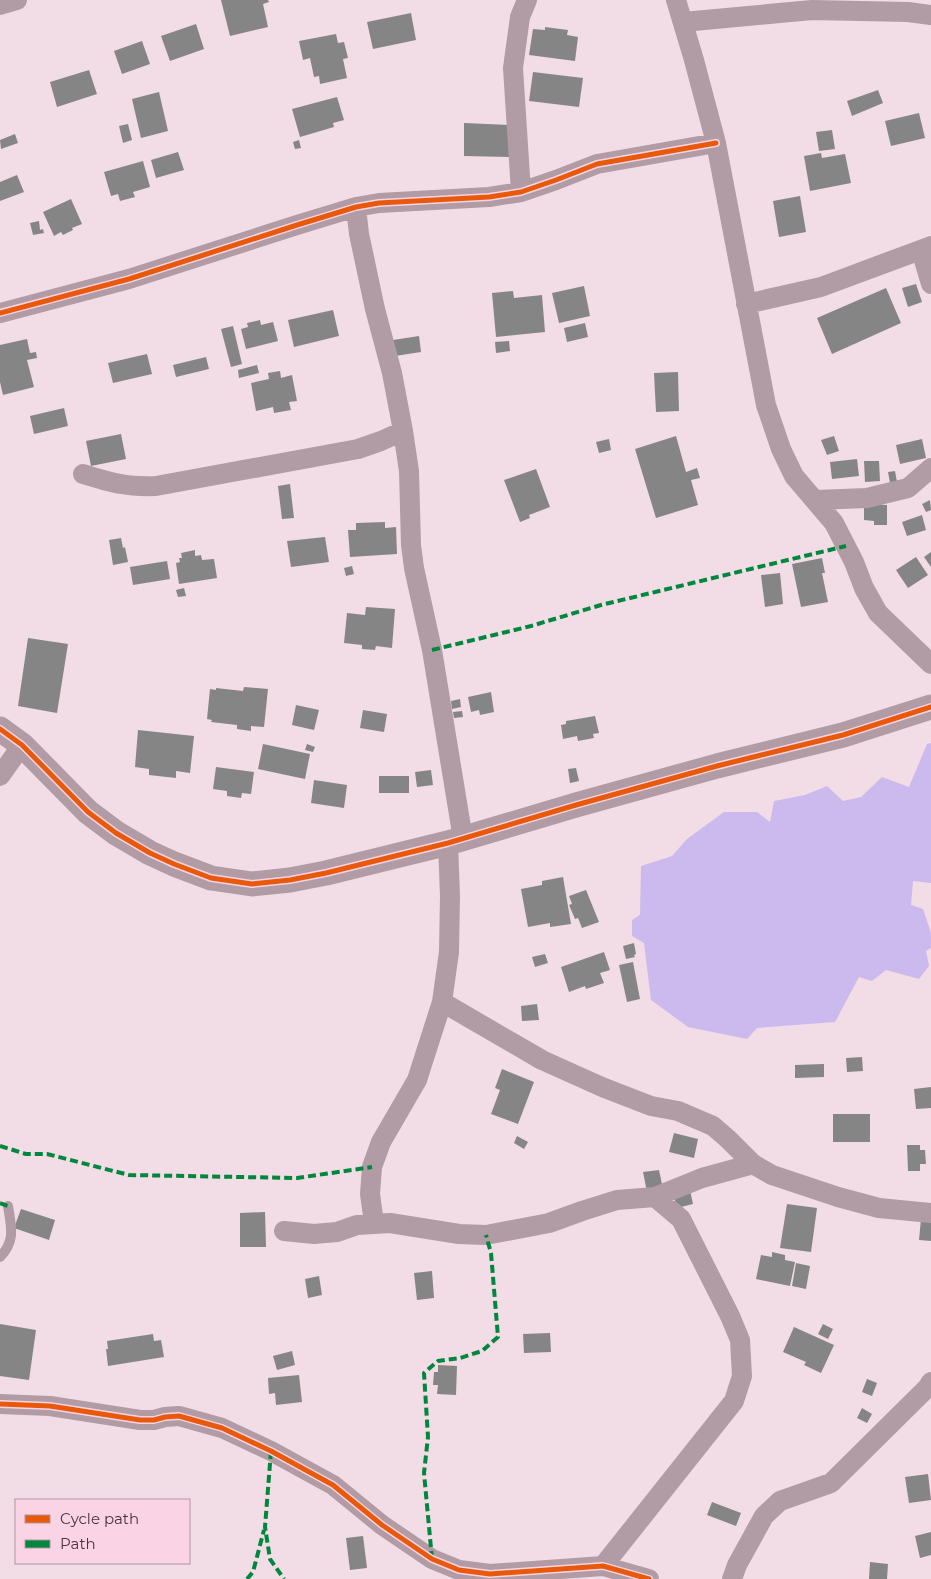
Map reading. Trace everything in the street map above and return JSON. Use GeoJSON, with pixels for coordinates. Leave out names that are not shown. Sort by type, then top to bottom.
{"type":"FeatureCollection","features":[{"type":"Feature","properties":{"kind":"street"},"geometry":{"type":"LineString","coordinates":[[0,6],[16,0]]}},
{"type":"Feature","properties":{"kind":"street"},"geometry":{"type":"LineString","coordinates":[[521,192],[513,68],[520,17],[527,0]]}},
{"type":"Feature","properties":{"kind":"street"},"geometry":{"type":"LineString","coordinates":[[676,0],[716,143],[766,405],[781,449],[794,476],[834,522],[854,562],[864,588],[878,613],[931,664]]}},
{"type":"Feature","properties":{"kind":"street"},"geometry":{"type":"LineString","coordinates":[[683,22],[812,10],[908,12],[931,15]]}},
{"type":"Feature","properties":{"kind":"street"},"geometry":{"type":"LineString","coordinates":[[0,313],[129,279],[356,207],[378,203],[489,197],[521,192],[596,164],[716,143]]}},
{"type":"Feature","properties":{"kind":"street"},"geometry":{"type":"LineString","coordinates":[[356,207],[359,234],[392,373],[403,430],[409,471],[411,545],[414,568],[432,650],[455,841],[450,896],[449,952],[442,1002],[417,1080],[381,1142],[372,1167],[370,1194],[374,1223]]}},
{"type":"Feature","properties":{"kind":"street"},"geometry":{"type":"LineString","coordinates":[[746,304],[821,287],[926,248],[931,284]]}},
{"type":"Feature","properties":{"kind":"street"},"geometry":{"type":"LineString","coordinates":[[83,474],[112,484],[156,486],[358,449],[381,441],[403,430]]}},
{"type":"Feature","properties":{"kind":"street"},"geometry":{"type":"LineString","coordinates":[[816,500],[867,498],[908,488],[931,468]]}},
{"type":"Feature","properties":{"kind":"street"},"geometry":{"type":"LineString","coordinates":[[0,729],[22,744],[88,812],[116,833],[150,853],[211,878],[252,884],[326,874],[455,841],[717,766],[843,735],[931,707]]}},
{"type":"Feature","properties":{"kind":"street"},"geometry":{"type":"LineString","coordinates":[[0,776],[22,744]]}},
{"type":"Feature","properties":{"kind":"street"},"geometry":{"type":"LineString","coordinates":[[442,1002],[542,1060],[602,1087],[651,1106],[678,1111],[713,1126],[753,1164],[772,1175],[838,1197],[879,1208],[931,1214]]}},
{"type":"Feature","properties":{"kind":"street"},"geometry":{"type":"LineString","coordinates":[[284,1231],[322,1234],[337,1232],[357,1225],[390,1223],[459,1234],[486,1235],[549,1223],[617,1200],[655,1196],[702,1178],[753,1164]]}},
{"type":"Feature","properties":{"kind":"street"},"geometry":{"type":"LineString","coordinates":[[603,1566],[734,1401],[742,1376],[740,1340],[730,1316],[681,1218],[655,1196]]}},
{"type":"Feature","properties":{"kind":"street"},"geometry":{"type":"LineString","coordinates":[[732,1579],[737,1565],[764,1516],[780,1501],[831,1483],[928,1388],[931,1382]]}},
{"type":"Feature","properties":{"kind":"street"},"geometry":{"type":"LineString","coordinates":[[0,1404],[50,1406],[140,1420],[179,1416],[222,1428],[272,1451],[333,1485],[382,1525],[432,1559],[459,1570],[490,1574],[603,1566],[649,1579]]}},
{"type":"Feature","properties":{"kind":"lane"},"geometry":{"type":"LineString","coordinates":[[0,1257],[6,1250],[12,1236],[8,1206]]}},
{"type":"Feature","properties":{"kind":"shaded area"},"geometry":{"type":"Polygon","coordinates":[[[931,743],[931,883],[913,881],[911,905],[923,909],[931,933],[931,948],[926,951],[929,966],[919,979],[886,970],[872,981],[859,977],[835,1022],[757,1028],[747,1039],[688,1027],[651,1000],[644,943],[632,936],[632,920],[640,915],[641,866],[672,856],[687,839],[724,812],[757,812],[770,822],[774,801],[805,795],[827,786],[843,801],[861,797],[882,777],[909,787],[927,744],[931,743]]]}},
{"type":"Feature","properties":{"kind":"building"},"geometry":{"type":"Polygon","coordinates":[[[221,0],[268,0],[269,2],[263,4],[268,27],[230,36],[221,0]]]}},
{"type":"Feature","properties":{"kind":"building"},"geometry":{"type":"Polygon","coordinates":[[[411,13],[416,40],[373,49],[367,22],[411,13]]]}},
{"type":"Feature","properties":{"kind":"building"},"geometry":{"type":"Polygon","coordinates":[[[196,24],[204,49],[170,61],[161,36],[196,24]]]}},
{"type":"Feature","properties":{"kind":"building"},"geometry":{"type":"Polygon","coordinates":[[[545,27],[568,30],[567,35],[578,37],[575,61],[529,55],[533,29],[545,30],[545,27]]]}},
{"type":"Feature","properties":{"kind":"building"},"geometry":{"type":"Polygon","coordinates":[[[336,34],[338,43],[344,42],[348,58],[343,59],[347,78],[320,84],[319,76],[314,77],[310,58],[303,60],[299,41],[336,34]]]}},
{"type":"Feature","properties":{"kind":"building"},"geometry":{"type":"Polygon","coordinates":[[[142,41],[150,64],[122,74],[114,51],[142,41]]]}},
{"type":"Feature","properties":{"kind":"building"},"geometry":{"type":"Polygon","coordinates":[[[89,70],[97,94],[57,107],[50,82],[89,70]]]}},
{"type":"Feature","properties":{"kind":"building"},"geometry":{"type":"Polygon","coordinates":[[[533,72],[583,78],[579,107],[529,101],[533,72]]]}},
{"type":"Feature","properties":{"kind":"building"},"geometry":{"type":"Polygon","coordinates":[[[878,90],[883,103],[852,116],[847,101],[878,90]]]}},
{"type":"Feature","properties":{"kind":"building"},"geometry":{"type":"Polygon","coordinates":[[[159,92],[168,131],[141,138],[132,99],[159,92]]]}},
{"type":"Feature","properties":{"kind":"building"},"geometry":{"type":"Polygon","coordinates":[[[337,97],[344,120],[333,123],[334,127],[300,137],[292,109],[337,97]]]}},
{"type":"Feature","properties":{"kind":"building"},"geometry":{"type":"Polygon","coordinates":[[[919,113],[925,138],[891,146],[885,121],[919,113]]]}},
{"type":"Feature","properties":{"kind":"building"},"geometry":{"type":"Polygon","coordinates":[[[464,123],[510,125],[509,157],[464,156],[464,123]]]}},
{"type":"Feature","properties":{"kind":"building"},"geometry":{"type":"Polygon","coordinates":[[[128,124],[132,140],[123,143],[119,126],[128,124]]]}},
{"type":"Feature","properties":{"kind":"building"},"geometry":{"type":"Polygon","coordinates":[[[832,130],[835,149],[819,151],[816,132],[832,130]]]}},
{"type":"Feature","properties":{"kind":"building"},"geometry":{"type":"Polygon","coordinates":[[[15,134],[18,143],[1,149],[0,140],[15,134]]]}},
{"type":"Feature","properties":{"kind":"building"},"geometry":{"type":"Polygon","coordinates":[[[299,140],[301,148],[295,149],[293,142],[299,140]]]}},
{"type":"Feature","properties":{"kind":"building"},"geometry":{"type":"Polygon","coordinates":[[[178,152],[184,170],[156,178],[151,160],[178,152]]]}},
{"type":"Feature","properties":{"kind":"building"},"geometry":{"type":"Polygon","coordinates":[[[821,153],[822,158],[845,154],[851,183],[810,191],[804,156],[821,153]]]}},
{"type":"Feature","properties":{"kind":"building"},"geometry":{"type":"Polygon","coordinates":[[[143,161],[150,187],[133,192],[135,197],[120,201],[118,194],[111,196],[104,172],[143,161]]]}},
{"type":"Feature","properties":{"kind":"building"},"geometry":{"type":"Polygon","coordinates":[[[17,175],[24,192],[0,201],[0,182],[17,175]]]}},
{"type":"Feature","properties":{"kind":"building"},"geometry":{"type":"Polygon","coordinates":[[[800,196],[806,232],[779,237],[773,201],[800,196]]]}},
{"type":"Feature","properties":{"kind":"building"},"geometry":{"type":"Polygon","coordinates":[[[71,199],[82,224],[72,228],[73,230],[63,235],[61,232],[54,236],[43,212],[71,199]]]}},
{"type":"Feature","properties":{"kind":"building"},"geometry":{"type":"Polygon","coordinates":[[[39,221],[40,230],[43,229],[44,233],[33,235],[30,223],[39,221]]]}},
{"type":"Feature","properties":{"kind":"building"},"geometry":{"type":"Polygon","coordinates":[[[916,284],[922,302],[908,307],[902,288],[916,284]]]}},
{"type":"Feature","properties":{"kind":"building"},"geometry":{"type":"Polygon","coordinates":[[[584,286],[590,316],[559,323],[552,293],[584,286]]]}},
{"type":"Feature","properties":{"kind":"building"},"geometry":{"type":"Polygon","coordinates":[[[886,288],[901,323],[832,354],[817,318],[886,288]]]}},
{"type":"Feature","properties":{"kind":"building"},"geometry":{"type":"Polygon","coordinates":[[[513,291],[514,298],[542,295],[545,332],[496,337],[492,293],[513,291]]]}},
{"type":"Feature","properties":{"kind":"building"},"geometry":{"type":"Polygon","coordinates":[[[333,310],[339,336],[294,347],[288,320],[333,310]]]}},
{"type":"Feature","properties":{"kind":"building"},"geometry":{"type":"Polygon","coordinates":[[[260,320],[261,325],[273,322],[278,341],[246,349],[241,329],[248,327],[247,323],[260,320]]]}},
{"type":"Feature","properties":{"kind":"building"},"geometry":{"type":"Polygon","coordinates":[[[585,323],[588,337],[567,342],[564,328],[585,323]]]}},
{"type":"Feature","properties":{"kind":"building"},"geometry":{"type":"Polygon","coordinates":[[[233,326],[242,364],[231,367],[221,329],[233,326]]]}},
{"type":"Feature","properties":{"kind":"building"},"geometry":{"type":"Polygon","coordinates":[[[419,336],[421,352],[395,356],[393,340],[419,336]]]}},
{"type":"Feature","properties":{"kind":"building"},"geometry":{"type":"Polygon","coordinates":[[[27,339],[30,353],[36,352],[37,358],[27,360],[34,387],[3,395],[0,382],[0,345],[27,339]]]}},
{"type":"Feature","properties":{"kind":"building"},"geometry":{"type":"Polygon","coordinates":[[[509,341],[510,351],[496,353],[495,342],[509,341]]]}},
{"type":"Feature","properties":{"kind":"building"},"geometry":{"type":"Polygon","coordinates":[[[147,354],[152,374],[113,383],[108,363],[147,354]]]}},
{"type":"Feature","properties":{"kind":"building"},"geometry":{"type":"Polygon","coordinates":[[[206,357],[209,369],[176,377],[173,365],[206,357]]]}},
{"type":"Feature","properties":{"kind":"building"},"geometry":{"type":"Polygon","coordinates":[[[257,365],[259,373],[239,378],[238,370],[257,365]]]}},
{"type":"Feature","properties":{"kind":"building"},"geometry":{"type":"Polygon","coordinates":[[[280,371],[281,378],[292,375],[297,401],[289,402],[291,410],[274,413],[273,407],[256,411],[251,383],[269,379],[268,373],[280,371]]]}},
{"type":"Feature","properties":{"kind":"building"},"geometry":{"type":"Polygon","coordinates":[[[678,372],[679,411],[656,412],[654,373],[678,372]]]}},
{"type":"Feature","properties":{"kind":"building"},"geometry":{"type":"Polygon","coordinates":[[[64,408],[68,426],[34,434],[30,416],[64,408]]]}},
{"type":"Feature","properties":{"kind":"building"},"geometry":{"type":"Polygon","coordinates":[[[121,434],[126,459],[91,466],[86,441],[121,434]]]}},
{"type":"Feature","properties":{"kind":"building"},"geometry":{"type":"Polygon","coordinates":[[[676,436],[686,472],[697,468],[700,478],[691,480],[698,505],[656,518],[635,449],[676,436]]]}},
{"type":"Feature","properties":{"kind":"building"},"geometry":{"type":"Polygon","coordinates":[[[834,436],[839,451],[827,455],[821,440],[834,436]]]}},
{"type":"Feature","properties":{"kind":"building"},"geometry":{"type":"Polygon","coordinates":[[[609,439],[611,450],[599,453],[596,442],[609,439]]]}},
{"type":"Feature","properties":{"kind":"building"},"geometry":{"type":"Polygon","coordinates":[[[922,439],[926,458],[900,464],[896,445],[922,439]]]}},
{"type":"Feature","properties":{"kind":"building"},"geometry":{"type":"Polygon","coordinates":[[[857,459],[859,476],[832,479],[830,462],[857,459]]]}},
{"type":"Feature","properties":{"kind":"building"},"geometry":{"type":"Polygon","coordinates":[[[864,461],[879,461],[880,481],[865,482],[864,461]]]}},
{"type":"Feature","properties":{"kind":"building"},"geometry":{"type":"Polygon","coordinates":[[[536,469],[550,507],[529,515],[530,518],[520,522],[504,480],[536,469]]]}},
{"type":"Feature","properties":{"kind":"building"},"geometry":{"type":"Polygon","coordinates":[[[895,471],[897,482],[890,483],[888,472],[895,471]]]}},
{"type":"Feature","properties":{"kind":"building"},"geometry":{"type":"Polygon","coordinates":[[[290,484],[294,518],[282,519],[278,486],[290,484]]]}},
{"type":"Feature","properties":{"kind":"building"},"geometry":{"type":"Polygon","coordinates":[[[930,500],[931,510],[926,512],[922,504],[930,500]]]}},
{"type":"Feature","properties":{"kind":"building"},"geometry":{"type":"Polygon","coordinates":[[[864,504],[887,505],[887,525],[874,525],[874,521],[864,520],[864,504]]]}},
{"type":"Feature","properties":{"kind":"building"},"geometry":{"type":"Polygon","coordinates":[[[922,515],[926,530],[907,536],[902,522],[922,515]]]}},
{"type":"Feature","properties":{"kind":"building"},"geometry":{"type":"Polygon","coordinates":[[[385,522],[385,528],[396,527],[397,554],[350,557],[348,530],[356,530],[356,523],[385,522]]]}},
{"type":"Feature","properties":{"kind":"building"},"geometry":{"type":"Polygon","coordinates":[[[325,537],[329,562],[291,567],[287,541],[325,537]]]}},
{"type":"Feature","properties":{"kind":"building"},"geometry":{"type":"Polygon","coordinates":[[[121,538],[128,562],[113,565],[109,540],[121,538]]]}},
{"type":"Feature","properties":{"kind":"building"},"geometry":{"type":"Polygon","coordinates":[[[195,550],[195,556],[201,555],[202,560],[214,559],[217,578],[179,584],[176,563],[180,562],[179,558],[182,558],[181,553],[195,550]]]}},
{"type":"Feature","properties":{"kind":"building"},"geometry":{"type":"Polygon","coordinates":[[[931,552],[931,567],[924,557],[931,552]]]}},
{"type":"Feature","properties":{"kind":"building"},"geometry":{"type":"Polygon","coordinates":[[[916,557],[928,575],[908,588],[896,570],[916,557]]]}},
{"type":"Feature","properties":{"kind":"building"},"geometry":{"type":"Polygon","coordinates":[[[822,558],[825,573],[822,573],[828,602],[801,607],[792,564],[822,558]]]}},
{"type":"Feature","properties":{"kind":"building"},"geometry":{"type":"Polygon","coordinates":[[[167,561],[170,579],[133,585],[130,567],[167,561]]]}},
{"type":"Feature","properties":{"kind":"building"},"geometry":{"type":"Polygon","coordinates":[[[352,566],[354,574],[346,576],[344,568],[352,566]]]}},
{"type":"Feature","properties":{"kind":"building"},"geometry":{"type":"Polygon","coordinates":[[[780,573],[783,604],[765,607],[761,575],[780,573]]]}},
{"type":"Feature","properties":{"kind":"building"},"geometry":{"type":"Polygon","coordinates":[[[184,588],[186,596],[178,597],[176,590],[184,588]]]}},
{"type":"Feature","properties":{"kind":"building"},"geometry":{"type":"Polygon","coordinates":[[[366,607],[395,609],[392,648],[376,646],[375,650],[362,649],[362,645],[344,643],[347,613],[365,615],[366,607]]]}},
{"type":"Feature","properties":{"kind":"building"},"geometry":{"type":"Polygon","coordinates":[[[28,638],[68,644],[57,713],[18,706],[28,638]]]}},
{"type":"Feature","properties":{"kind":"building"},"geometry":{"type":"Polygon","coordinates":[[[244,687],[268,689],[264,727],[251,726],[251,731],[237,729],[237,725],[211,722],[212,720],[207,719],[210,689],[243,691],[244,687]]]}},
{"type":"Feature","properties":{"kind":"building"},"geometry":{"type":"Polygon","coordinates":[[[491,692],[494,712],[480,715],[479,710],[471,712],[468,697],[491,692]]]}},
{"type":"Feature","properties":{"kind":"building"},"geometry":{"type":"Polygon","coordinates":[[[460,699],[461,707],[452,709],[451,701],[460,699]]]}},
{"type":"Feature","properties":{"kind":"building"},"geometry":{"type":"Polygon","coordinates":[[[296,705],[319,710],[314,730],[292,725],[296,705]]]}},
{"type":"Feature","properties":{"kind":"building"},"geometry":{"type":"Polygon","coordinates":[[[363,710],[387,714],[384,732],[360,728],[363,710]]]}},
{"type":"Feature","properties":{"kind":"building"},"geometry":{"type":"Polygon","coordinates":[[[462,711],[463,717],[454,718],[453,712],[462,711]]]}},
{"type":"Feature","properties":{"kind":"building"},"geometry":{"type":"Polygon","coordinates":[[[595,716],[599,733],[593,734],[594,738],[578,741],[577,736],[563,739],[561,725],[566,724],[566,721],[595,716]]]}},
{"type":"Feature","properties":{"kind":"building"},"geometry":{"type":"Polygon","coordinates":[[[138,730],[194,736],[190,773],[176,771],[176,778],[149,775],[149,769],[135,767],[138,730]]]}},
{"type":"Feature","properties":{"kind":"building"},"geometry":{"type":"Polygon","coordinates":[[[263,744],[310,754],[305,779],[258,769],[263,744]]]}},
{"type":"Feature","properties":{"kind":"building"},"geometry":{"type":"Polygon","coordinates":[[[307,744],[315,747],[313,752],[305,750],[307,744]]]}},
{"type":"Feature","properties":{"kind":"building"},"geometry":{"type":"Polygon","coordinates":[[[216,767],[254,772],[251,794],[242,793],[241,798],[227,796],[227,791],[213,789],[216,767]]]}},
{"type":"Feature","properties":{"kind":"building"},"geometry":{"type":"Polygon","coordinates":[[[576,768],[579,781],[570,783],[568,769],[576,768]]]}},
{"type":"Feature","properties":{"kind":"building"},"geometry":{"type":"Polygon","coordinates":[[[431,770],[433,785],[417,787],[415,772],[431,770]]]}},
{"type":"Feature","properties":{"kind":"building"},"geometry":{"type":"Polygon","coordinates":[[[379,776],[409,776],[409,793],[379,793],[379,776]]]}},
{"type":"Feature","properties":{"kind":"building"},"geometry":{"type":"Polygon","coordinates":[[[314,780],[347,785],[344,808],[311,803],[314,780]]]}},
{"type":"Feature","properties":{"kind":"building"},"geometry":{"type":"Polygon","coordinates":[[[563,877],[571,924],[550,927],[550,923],[528,927],[521,889],[542,885],[542,881],[563,877]]]}},
{"type":"Feature","properties":{"kind":"building"},"geometry":{"type":"Polygon","coordinates":[[[586,890],[599,922],[582,928],[578,918],[575,919],[569,905],[572,904],[569,896],[586,890]]]}},
{"type":"Feature","properties":{"kind":"building"},"geometry":{"type":"Polygon","coordinates":[[[634,943],[635,957],[626,959],[623,946],[634,943]]]}},
{"type":"Feature","properties":{"kind":"building"},"geometry":{"type":"Polygon","coordinates":[[[604,952],[610,970],[600,973],[604,983],[586,989],[585,986],[569,992],[561,967],[604,952]]]}},
{"type":"Feature","properties":{"kind":"building"},"geometry":{"type":"Polygon","coordinates":[[[545,954],[548,963],[535,967],[532,957],[545,954]]]}},
{"type":"Feature","properties":{"kind":"building"},"geometry":{"type":"Polygon","coordinates":[[[633,962],[640,999],[627,1002],[619,965],[633,962]]]}},
{"type":"Feature","properties":{"kind":"building"},"geometry":{"type":"Polygon","coordinates":[[[537,1004],[539,1020],[522,1021],[521,1006],[537,1004]]]}},
{"type":"Feature","properties":{"kind":"building"},"geometry":{"type":"Polygon","coordinates":[[[862,1057],[863,1071],[847,1072],[846,1058],[862,1057]]]}},
{"type":"Feature","properties":{"kind":"building"},"geometry":{"type":"Polygon","coordinates":[[[824,1064],[824,1077],[795,1078],[795,1065],[824,1064]]]}},
{"type":"Feature","properties":{"kind":"building"},"geometry":{"type":"Polygon","coordinates":[[[502,1069],[534,1082],[518,1124],[491,1114],[500,1090],[495,1088],[502,1069]]]}},
{"type":"Feature","properties":{"kind":"building"},"geometry":{"type":"Polygon","coordinates":[[[931,1087],[931,1108],[916,1109],[914,1089],[931,1087]]]}},
{"type":"Feature","properties":{"kind":"building"},"geometry":{"type":"Polygon","coordinates":[[[833,1114],[870,1114],[870,1142],[833,1142],[833,1114]]]}},
{"type":"Feature","properties":{"kind":"building"},"geometry":{"type":"Polygon","coordinates":[[[674,1133],[698,1139],[694,1158],[669,1152],[674,1133]]]}},
{"type":"Feature","properties":{"kind":"building"},"geometry":{"type":"Polygon","coordinates":[[[517,1136],[528,1142],[524,1149],[514,1143],[517,1136]]]}},
{"type":"Feature","properties":{"kind":"building"},"geometry":{"type":"Polygon","coordinates":[[[907,1145],[920,1145],[920,1150],[925,1150],[926,1164],[920,1164],[920,1171],[908,1171],[907,1145]]]}},
{"type":"Feature","properties":{"kind":"building"},"geometry":{"type":"Polygon","coordinates":[[[659,1170],[663,1189],[647,1192],[643,1172],[659,1170]]]}},
{"type":"Feature","properties":{"kind":"building"},"geometry":{"type":"Polygon","coordinates":[[[690,1190],[693,1204],[677,1208],[673,1193],[690,1190]]]}},
{"type":"Feature","properties":{"kind":"building"},"geometry":{"type":"Polygon","coordinates":[[[787,1204],[817,1208],[811,1252],[780,1248],[787,1204]]]}},
{"type":"Feature","properties":{"kind":"building"},"geometry":{"type":"Polygon","coordinates":[[[21,1209],[55,1220],[49,1240],[14,1228],[21,1209]]]}},
{"type":"Feature","properties":{"kind":"building"},"geometry":{"type":"Polygon","coordinates":[[[265,1212],[266,1247],[240,1247],[240,1213],[265,1212]]]}},
{"type":"Feature","properties":{"kind":"building"},"geometry":{"type":"Polygon","coordinates":[[[921,1219],[931,1219],[931,1241],[919,1240],[921,1219]]]}},
{"type":"Feature","properties":{"kind":"building"},"geometry":{"type":"Polygon","coordinates":[[[772,1252],[785,1255],[785,1260],[795,1262],[790,1286],[756,1279],[761,1255],[772,1257],[772,1252]]]}},
{"type":"Feature","properties":{"kind":"building"},"geometry":{"type":"Polygon","coordinates":[[[796,1263],[810,1266],[806,1289],[792,1286],[796,1263]]]}},
{"type":"Feature","properties":{"kind":"building"},"geometry":{"type":"Polygon","coordinates":[[[432,1271],[434,1298],[417,1300],[414,1273],[432,1271]]]}},
{"type":"Feature","properties":{"kind":"building"},"geometry":{"type":"Polygon","coordinates":[[[319,1276],[322,1295],[308,1298],[305,1279],[319,1276]]]}},
{"type":"Feature","properties":{"kind":"building"},"geometry":{"type":"Polygon","coordinates":[[[0,1324],[36,1330],[29,1380],[0,1376],[0,1324]]]}},
{"type":"Feature","properties":{"kind":"building"},"geometry":{"type":"Polygon","coordinates":[[[823,1324],[833,1329],[828,1339],[818,1334],[823,1324]]]}},
{"type":"Feature","properties":{"kind":"building"},"geometry":{"type":"Polygon","coordinates":[[[794,1327],[834,1345],[821,1373],[804,1365],[806,1362],[783,1352],[794,1327]]]}},
{"type":"Feature","properties":{"kind":"building"},"geometry":{"type":"Polygon","coordinates":[[[550,1333],[551,1352],[524,1353],[523,1334],[550,1333]]]}},
{"type":"Feature","properties":{"kind":"building"},"geometry":{"type":"Polygon","coordinates":[[[153,1334],[154,1341],[161,1340],[164,1357],[108,1366],[107,1341],[153,1334]]]}},
{"type":"Feature","properties":{"kind":"building"},"geometry":{"type":"Polygon","coordinates":[[[292,1351],[295,1365],[277,1370],[273,1356],[292,1351]]]}},
{"type":"Feature","properties":{"kind":"building"},"geometry":{"type":"Polygon","coordinates":[[[438,1365],[457,1366],[456,1395],[437,1394],[438,1385],[433,1385],[434,1372],[438,1372],[438,1365]]]}},
{"type":"Feature","properties":{"kind":"building"},"geometry":{"type":"Polygon","coordinates":[[[299,1375],[302,1402],[276,1405],[275,1393],[269,1394],[268,1378],[299,1375]]]}},
{"type":"Feature","properties":{"kind":"building"},"geometry":{"type":"Polygon","coordinates":[[[867,1379],[877,1383],[872,1396],[862,1392],[867,1379]]]}},
{"type":"Feature","properties":{"kind":"building"},"geometry":{"type":"Polygon","coordinates":[[[862,1408],[872,1414],[867,1423],[857,1418],[862,1408]]]}},
{"type":"Feature","properties":{"kind":"building"},"geometry":{"type":"Polygon","coordinates":[[[928,1474],[931,1500],[909,1503],[905,1477],[928,1474]]]}},
{"type":"Feature","properties":{"kind":"building"},"geometry":{"type":"Polygon","coordinates":[[[712,1502],[741,1513],[736,1526],[707,1515],[712,1502]]]}},
{"type":"Feature","properties":{"kind":"building"},"geometry":{"type":"Polygon","coordinates":[[[931,1532],[931,1555],[920,1558],[915,1536],[931,1532]]]}},
{"type":"Feature","properties":{"kind":"building"},"geometry":{"type":"Polygon","coordinates":[[[363,1536],[367,1568],[350,1570],[346,1538],[363,1536]]]}},
{"type":"Feature","properties":{"kind":"building"},"geometry":{"type":"Polygon","coordinates":[[[870,1562],[888,1564],[887,1579],[869,1579],[870,1562]]]}},
{"type":"Feature","properties":{"kind":"marked path"},"geometry":{"type":"LineString","coordinates":[[432,650],[531,626],[601,605],[846,546]]}},
{"type":"Feature","properties":{"kind":"marked path"},"geometry":{"type":"LineString","coordinates":[[0,1146],[26,1154],[47,1154],[129,1175],[297,1178],[372,1167]]}},
{"type":"Feature","properties":{"kind":"marked path"},"geometry":{"type":"LineString","coordinates":[[0,1203],[8,1206]]}},
{"type":"Feature","properties":{"kind":"marked path"},"geometry":{"type":"LineString","coordinates":[[432,1559],[424,1473],[428,1437],[424,1373],[438,1361],[460,1358],[482,1351],[498,1337],[491,1253],[486,1235]]}},
{"type":"Feature","properties":{"kind":"marked path"},"geometry":{"type":"LineString","coordinates":[[271,1451],[265,1527],[270,1559],[284,1579]]}},
{"type":"Feature","properties":{"kind":"marked path"},"geometry":{"type":"LineString","coordinates":[[247,1579],[253,1572],[264,1530]]}},
{"type":"Feature","properties":{"kind":"cycle path"},"geometry":{"type":"LineString","coordinates":[[0,313],[129,279],[356,207],[379,203],[489,197],[521,192],[597,164],[716,143]]}},
{"type":"Feature","properties":{"kind":"cycle path"},"geometry":{"type":"LineString","coordinates":[[0,729],[22,745],[88,812],[116,833],[150,853],[211,878],[252,884],[290,880],[326,873],[448,843],[717,766],[843,735],[931,707]]}},
{"type":"Feature","properties":{"kind":"cycle path"},"geometry":{"type":"LineString","coordinates":[[0,1404],[50,1406],[140,1420],[179,1416],[222,1428],[271,1451],[333,1485],[382,1525],[432,1559],[459,1570],[490,1574],[603,1566],[649,1579]]}}]}
